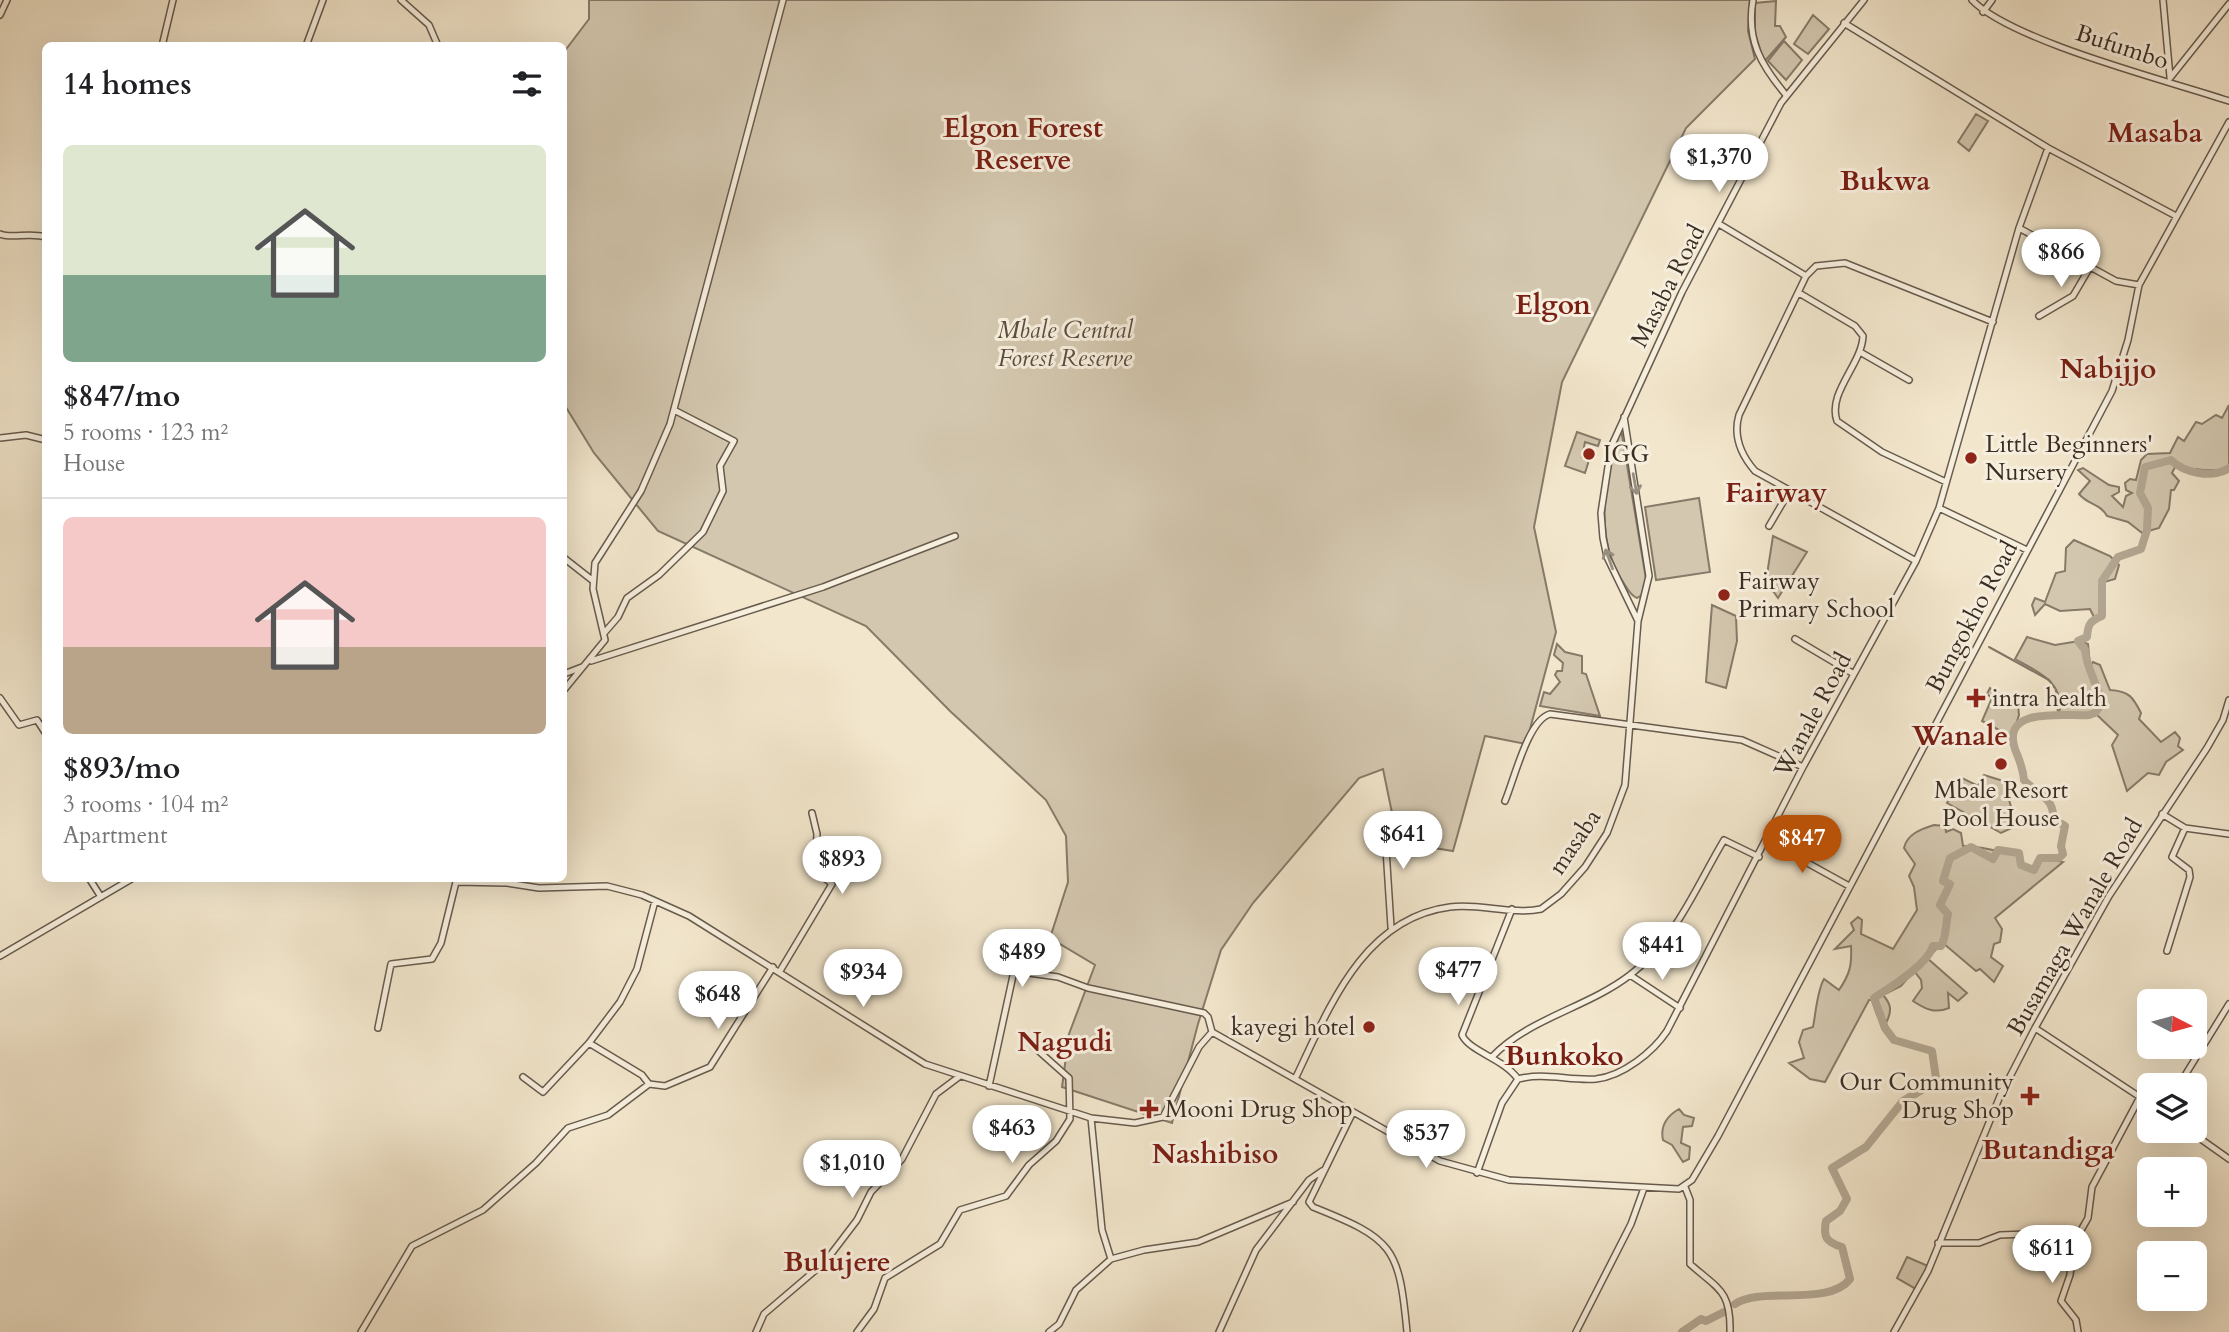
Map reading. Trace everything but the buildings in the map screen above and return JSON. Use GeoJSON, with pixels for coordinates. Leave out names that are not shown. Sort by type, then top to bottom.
{"type":"FeatureCollection","features":[{"type":"Feature","properties":{"kind":"street"},"geometry":{"type":"LineString","coordinates":[[0,15],[7,0]]}},
{"type":"Feature","properties":{"kind":"street"},"geometry":{"type":"LineString","coordinates":[[163,42],[173,0]]}},
{"type":"Feature","properties":{"kind":"street"},"geometry":{"type":"LineString","coordinates":[[307,42],[323,0]]}},
{"type":"Feature","properties":{"kind":"street"},"geometry":{"type":"LineString","coordinates":[[401,0],[429,25],[436,42]]}},
{"type":"Feature","properties":{"kind":"street"},"geometry":{"type":"LineString","coordinates":[[567,687],[604,643],[605,632],[593,580],[597,556],[652,470],[674,410],[783,0]]}},
{"type":"Feature","properties":{"kind":"street"},"geometry":{"type":"LineString","coordinates":[[1753,0],[1750,23],[1754,47],[1766,70],[1786,95]]}},
{"type":"Feature","properties":{"kind":"street","name":"Masaba Road"},"geometry":{"type":"LineString","coordinates":[[1638,621],[1607,557],[1601,513],[1611,447],[1682,292],[1786,95],[1864,0]]}},
{"type":"Feature","properties":{"kind":"street","name":"Bufumbo"},"geometry":{"type":"LineString","coordinates":[[1972,0],[1983,12],[2052,42],[2229,101]]}},
{"type":"Feature","properties":{"kind":"street"},"geometry":{"type":"LineString","coordinates":[[1983,12],[1992,0]]}},
{"type":"Feature","properties":{"kind":"street"},"geometry":{"type":"LineString","coordinates":[[2163,0],[2170,80]]}},
{"type":"Feature","properties":{"kind":"street"},"geometry":{"type":"LineString","coordinates":[[2170,80],[2229,4]]}},
{"type":"Feature","properties":{"kind":"street"},"geometry":{"type":"LineString","coordinates":[[1844,23],[2048,148],[2175,216]]}},
{"type":"Feature","properties":{"kind":"street","name":"Bungokho Road"},"geometry":{"type":"LineString","coordinates":[[1682,1188],[1718,1136],[2112,391],[2128,340],[2139,285],[2229,122]]}},
{"type":"Feature","properties":{"kind":"street","name":"Wanale Road"},"geometry":{"type":"LineString","coordinates":[[1518,1079],[1535,1075],[1595,1079],[1606,1076],[1644,1058],[1658,1045],[1680,1008],[1768,841],[1803,768],[1916,561],[1939,508],[2019,228],[2048,148]]}},
{"type":"Feature","properties":{"kind":"street"},"geometry":{"type":"LineString","coordinates":[[1719,224],[1806,276]]}},
{"type":"Feature","properties":{"kind":"street"},"geometry":{"type":"LineString","coordinates":[[2019,228],[2122,283],[2139,285]]}},
{"type":"Feature","properties":{"kind":"street"},"geometry":{"type":"LineString","coordinates":[[0,234],[26,233],[42,236]]}},
{"type":"Feature","properties":{"kind":"street"},"geometry":{"type":"LineString","coordinates":[[1916,561],[1755,471],[1740,448],[1736,425],[1806,276],[1815,265],[1845,263],[1945,306],[1993,322]]}},
{"type":"Feature","properties":{"kind":"street"},"geometry":{"type":"LineString","coordinates":[[2039,316],[2073,296],[2090,267]]}},
{"type":"Feature","properties":{"kind":"street"},"geometry":{"type":"LineString","coordinates":[[1799,293],[1861,331],[1863,342],[1860,352],[1836,402],[1837,421],[1882,452],[1946,482]]}},
{"type":"Feature","properties":{"kind":"street"},"geometry":{"type":"LineString","coordinates":[[1860,352],[1909,380]]}},
{"type":"Feature","properties":{"kind":"street"},"geometry":{"type":"LineString","coordinates":[[605,632],[618,617],[628,598],[659,575],[703,532],[723,491],[720,466],[734,441],[674,410]]}},
{"type":"Feature","properties":{"kind":"street"},"geometry":{"type":"LineString","coordinates":[[1624,416],[1648,558],[1646,599],[1638,621]]}},
{"type":"Feature","properties":{"kind":"street"},"geometry":{"type":"LineString","coordinates":[[0,439],[26,435],[42,439]]}},
{"type":"Feature","properties":{"kind":"street"},"geometry":{"type":"LineString","coordinates":[[1769,526],[1789,492]]}},
{"type":"Feature","properties":{"kind":"street"},"geometry":{"type":"LineString","coordinates":[[1939,508],[2027,550]]}},
{"type":"Feature","properties":{"kind":"street"},"geometry":{"type":"LineString","coordinates":[[567,673],[823,587],[955,536]]}},
{"type":"Feature","properties":{"kind":"street"},"geometry":{"type":"LineString","coordinates":[[567,560],[593,580]]}},
{"type":"Feature","properties":{"kind":"street"},"geometry":{"type":"LineString","coordinates":[[1629,599],[1646,599]]}},
{"type":"Feature","properties":{"kind":"street","name":"masaba"},"geometry":{"type":"LineString","coordinates":[[1296,1077],[1350,973],[1391,927],[1417,915],[1451,907],[1533,911],[1547,906],[1586,867],[1619,807],[1631,724],[1638,621]]}},
{"type":"Feature","properties":{"kind":"street"},"geometry":{"type":"LineString","coordinates":[[1795,639],[1854,674]]}},
{"type":"Feature","properties":{"kind":"street"},"geometry":{"type":"LineString","coordinates":[[0,698],[19,725],[37,720],[42,728]]}},
{"type":"Feature","properties":{"kind":"street","name":"Busamaga Wanale Road"},"geometry":{"type":"LineString","coordinates":[[1894,1332],[1920,1288],[2000,1096],[2035,1028],[2109,896],[2207,748],[2227,713],[2229,700]]}},
{"type":"Feature","properties":{"kind":"street"},"geometry":{"type":"LineString","coordinates":[[1505,801],[1534,726],[1543,716],[1550,714],[1742,740],[1803,768]]}},
{"type":"Feature","properties":{"kind":"street"},"geometry":{"type":"LineString","coordinates":[[780,971],[832,884],[815,870],[817,834],[812,813]]}},
{"type":"Feature","properties":{"kind":"street"},"geometry":{"type":"LineString","coordinates":[[2162,814],[2185,828],[2229,834]]}},
{"type":"Feature","properties":{"kind":"street"},"geometry":{"type":"LineString","coordinates":[[1384,818],[1391,927]]}},
{"type":"Feature","properties":{"kind":"street"},"geometry":{"type":"LineString","coordinates":[[2167,951],[2190,877],[2189,870],[2172,857],[2185,828]]}},
{"type":"Feature","properties":{"kind":"street"},"geometry":{"type":"LineString","coordinates":[[1492,1057],[1510,1040],[1630,975],[1689,905],[1724,840],[1759,857]]}},
{"type":"Feature","properties":{"kind":"street"},"geometry":{"type":"LineString","coordinates":[[1768,841],[1849,886]]}},
{"type":"Feature","properties":{"kind":"street"},"geometry":{"type":"LineString","coordinates":[[92,882],[101,897]]}},
{"type":"Feature","properties":{"kind":"street"},"geometry":{"type":"LineString","coordinates":[[0,956],[126,882]]}},
{"type":"Feature","properties":{"kind":"street"},"geometry":{"type":"LineString","coordinates":[[378,1028],[391,964],[432,959],[441,943],[456,882]]}},
{"type":"Feature","properties":{"kind":"street"},"geometry":{"type":"LineString","coordinates":[[512,882],[540,888],[607,886],[655,901],[689,916],[780,971],[918,1060],[1091,1118],[1135,1123],[1163,1117],[1199,1046],[1212,1032]]}},
{"type":"Feature","properties":{"kind":"street"},"geometry":{"type":"LineString","coordinates":[[523,1077],[543,1091],[613,1014],[636,974],[655,901]]}},
{"type":"Feature","properties":{"kind":"street"},"geometry":{"type":"LineString","coordinates":[[1477,1173],[1502,1103],[1518,1079],[1509,1067],[1468,1044],[1462,1035],[1512,909]]}},
{"type":"Feature","properties":{"kind":"street"},"geometry":{"type":"LineString","coordinates":[[361,1332],[412,1246],[483,1210],[536,1164],[568,1128],[608,1115],[649,1084],[666,1086],[713,1064],[773,967]]}},
{"type":"Feature","properties":{"kind":"street"},"geometry":{"type":"LineString","coordinates":[[989,1086],[1014,971],[1047,975],[1088,988],[1204,1013],[1208,1017],[1212,1032],[1296,1077],[1434,1159],[1509,1180],[1682,1188],[1690,1200],[1690,1264],[1720,1288],[1730,1308],[1731,1332]]}},
{"type":"Feature","properties":{"kind":"street"},"geometry":{"type":"LineString","coordinates":[[1630,975],[1680,1008]]}},
{"type":"Feature","properties":{"kind":"street"},"geometry":{"type":"LineString","coordinates":[[2186,1073],[2229,1004]]}},
{"type":"Feature","properties":{"kind":"street"},"geometry":{"type":"LineString","coordinates":[[2035,1028],[2137,1095]]}},
{"type":"Feature","properties":{"kind":"street"},"geometry":{"type":"LineString","coordinates":[[589,1043],[642,1075],[649,1084]]}},
{"type":"Feature","properties":{"kind":"street"},"geometry":{"type":"LineString","coordinates":[[857,1332],[874,1309],[885,1278],[940,1244],[960,1210],[1006,1196],[1029,1165],[1060,1136],[1071,1112],[1071,1087],[1067,1075],[1032,1046]]}},
{"type":"Feature","properties":{"kind":"street"},"geometry":{"type":"LineString","coordinates":[[756,1332],[764,1314],[825,1262],[859,1217],[868,1196],[902,1158],[936,1094],[960,1076]]}},
{"type":"Feature","properties":{"kind":"street"},"geometry":{"type":"LineString","coordinates":[[1938,1243],[1979,1243],[2000,1235],[2074,1234],[2086,1225],[2092,1187],[2137,1103]]}},
{"type":"Feature","properties":{"kind":"street"},"geometry":{"type":"LineString","coordinates":[[1353,1112],[1309,1202],[1313,1207],[1358,1227],[1391,1252],[1402,1281],[1407,1332]]}},
{"type":"Feature","properties":{"kind":"street"},"geometry":{"type":"LineString","coordinates":[[1091,1118],[1102,1230],[1111,1259]]}},
{"type":"Feature","properties":{"kind":"street"},"geometry":{"type":"LineString","coordinates":[[2206,1143],[2229,1159]]}},
{"type":"Feature","properties":{"kind":"street"},"geometry":{"type":"LineString","coordinates":[[1219,1332],[1255,1250],[1309,1180],[1325,1169]]}},
{"type":"Feature","properties":{"kind":"street"},"geometry":{"type":"LineString","coordinates":[[1576,1332],[1632,1222],[1644,1188]]}},
{"type":"Feature","properties":{"kind":"street"},"geometry":{"type":"LineString","coordinates":[[1049,1332],[1059,1324],[1076,1290],[1111,1259],[1144,1250],[1198,1242],[1293,1202]]}},
{"type":"Feature","properties":{"kind":"street"},"geometry":{"type":"LineString","coordinates":[[2074,1234],[2070,1275],[2061,1301],[2078,1324],[2078,1332]]}},
{"type":"Feature","properties":{"kind":"green space","name":"Mbale Central Forest Reserve"},"geometry":{"type":"Polygon","coordinates":[[[589,0],[1750,0],[1748,31],[1755,59],[1686,128],[1562,382],[1534,527],[1556,632],[1526,744],[1485,736],[1453,851],[1398,842],[1383,769],[1359,778],[1253,903],[1221,950],[1172,1123],[1062,1087],[1069,1034],[1095,965],[1050,938],[1068,882],[1066,836],[1046,800],[950,711],[866,626],[658,531],[594,453],[567,409],[567,48],[589,19],[589,0]]]}},
{"type":"Feature","properties":{"kind":"green space"},"geometry":{"type":"Polygon","coordinates":[[[1776,1],[1775,26],[1780,26],[1786,37],[1764,62],[1755,33],[1755,3],[1776,1]]]}},
{"type":"Feature","properties":{"kind":"green space"},"geometry":{"type":"Polygon","coordinates":[[[1813,15],[1829,29],[1808,54],[1794,44],[1813,15]]]}},
{"type":"Feature","properties":{"kind":"green space"},"geometry":{"type":"Polygon","coordinates":[[[1784,41],[1802,60],[1786,80],[1768,61],[1784,41]]]}},
{"type":"Feature","properties":{"kind":"green space"},"geometry":{"type":"Polygon","coordinates":[[[1976,114],[1988,121],[1969,151],[1958,142],[1976,114]]]}},
{"type":"Feature","properties":{"kind":"green space"},"geometry":{"type":"Polygon","coordinates":[[[2229,405],[2229,469],[2175,467],[2172,473],[2179,481],[2174,490],[2171,490],[2169,509],[2159,528],[2142,533],[2128,522],[2107,516],[2079,494],[2090,481],[2078,470],[2083,468],[2109,485],[2119,487],[2119,492],[2112,496],[2123,507],[2126,496],[2132,493],[2126,490],[2125,483],[2130,479],[2136,480],[2141,460],[2147,454],[2170,453],[2178,437],[2184,441],[2196,422],[2202,424],[2216,415],[2222,418],[2229,405]]]}},
{"type":"Feature","properties":{"kind":"green space"},"geometry":{"type":"Polygon","coordinates":[[[1621,429],[1646,579],[1642,595],[1637,598],[1627,589],[1614,564],[1605,526],[1610,467],[1621,429]]]}},
{"type":"Feature","properties":{"kind":"green space"},"geometry":{"type":"Polygon","coordinates":[[[1577,432],[1600,440],[1598,446],[1585,442],[1582,457],[1589,460],[1585,473],[1565,466],[1577,432]]]}},
{"type":"Feature","properties":{"kind":"green space"},"geometry":{"type":"Polygon","coordinates":[[[1699,498],[1710,572],[1656,580],[1645,507],[1699,498]]]}},
{"type":"Feature","properties":{"kind":"green space"},"geometry":{"type":"Polygon","coordinates":[[[1773,536],[1807,552],[1778,598],[1766,581],[1773,536]]]}},
{"type":"Feature","properties":{"kind":"green space"},"geometry":{"type":"Polygon","coordinates":[[[2074,540],[2110,556],[2119,565],[2115,579],[2104,582],[2100,601],[2105,615],[2096,621],[2090,609],[2060,611],[2045,604],[2035,615],[2032,605],[2035,598],[2045,602],[2056,573],[2065,571],[2066,548],[2074,540]]]}},
{"type":"Feature","properties":{"kind":"green space"},"geometry":{"type":"Polygon","coordinates":[[[1712,605],[1736,616],[1737,641],[1726,688],[1706,682],[1712,605]]]}},
{"type":"Feature","properties":{"kind":"green space"},"geometry":{"type":"Polygon","coordinates":[[[2027,637],[2055,645],[2079,641],[2088,644],[2090,666],[2093,662],[2100,665],[2110,690],[2126,693],[2133,699],[2141,713],[2139,719],[2161,742],[2175,732],[2180,738],[2178,746],[2183,750],[2166,762],[2159,775],[2148,773],[2127,791],[2112,745],[2118,735],[2095,713],[2059,714],[2060,703],[2054,686],[2041,674],[2015,659],[2027,637]]]}},
{"type":"Feature","properties":{"kind":"green space"},"geometry":{"type":"Polygon","coordinates":[[[1557,644],[1565,652],[1582,656],[1582,673],[1586,674],[1600,716],[1540,706],[1544,692],[1550,694],[1560,682],[1555,675],[1557,671],[1562,671],[1563,663],[1554,655],[1557,644]]]}},
{"type":"Feature","properties":{"kind":"green space"},"geometry":{"type":"Polygon","coordinates":[[[1990,688],[2018,705],[2019,715],[2012,737],[1982,721],[1992,698],[1987,694],[1990,688]]]}},
{"type":"Feature","properties":{"kind":"green space"},"geometry":{"type":"Polygon","coordinates":[[[1984,775],[2013,784],[2007,792],[2016,826],[2001,833],[1947,803],[1962,778],[1978,786],[1984,775]]]}},
{"type":"Feature","properties":{"kind":"green space"},"geometry":{"type":"Polygon","coordinates":[[[1934,825],[1945,826],[1946,832],[1953,829],[1961,833],[1963,846],[2019,853],[2021,865],[2028,870],[2034,870],[2040,858],[2063,862],[1995,918],[2002,929],[2000,942],[1994,944],[1991,957],[2003,966],[1994,982],[1980,969],[1976,971],[1943,943],[1927,958],[1967,993],[1958,1001],[1948,993],[1949,1008],[1935,1011],[1926,1008],[1913,1001],[1922,988],[1921,980],[1914,971],[1901,986],[1883,995],[1890,1007],[1887,1021],[1877,1015],[1872,1000],[1869,1000],[1825,1082],[1810,1079],[1789,1063],[1804,1058],[1799,1042],[1803,1030],[1813,1027],[1824,979],[1839,990],[1848,974],[1851,946],[1835,949],[1854,930],[1851,923],[1858,917],[1862,920],[1861,934],[1893,949],[1917,910],[1914,887],[1909,876],[1915,864],[1904,848],[1911,836],[1934,825]]]}},
{"type":"Feature","properties":{"kind":"green space"},"geometry":{"type":"Polygon","coordinates":[[[1679,1109],[1684,1115],[1694,1118],[1692,1126],[1683,1127],[1681,1143],[1690,1147],[1689,1159],[1683,1162],[1672,1145],[1663,1140],[1662,1135],[1665,1122],[1679,1109]]]}},
{"type":"Feature","properties":{"kind":"green space"},"geometry":{"type":"Polygon","coordinates":[[[1907,1257],[1928,1266],[1916,1289],[1897,1278],[1907,1257]]]}},
{"type":"Feature","properties":{"kind":"waterway"},"geometry":{"type":"LineString","coordinates":[[1735,1304],[1761,1296],[1827,1292],[1850,1279],[1842,1247],[1829,1241],[1825,1231],[1826,1221],[1840,1211],[1847,1199],[1832,1168],[1866,1147],[1903,1101],[1927,1087],[1936,1078],[1932,1051],[1894,1040],[1885,1028],[1874,998],[1916,968],[1933,946],[1941,946],[1948,914],[1940,905],[1950,884],[1943,881],[1950,858],[1971,847],[1993,859],[1998,850],[2019,853],[2021,865],[2034,870],[2040,858],[2059,858],[2063,854],[2061,846],[2065,826],[2053,819],[2048,800],[2024,780],[2013,735],[2017,725],[2038,716],[2089,715],[2095,713],[2100,706],[2085,650],[2078,641],[2087,637],[2090,624],[2102,616],[2102,581],[2118,557],[2141,549],[2147,530],[2148,508],[2140,493],[2145,467],[2171,460],[2198,473],[2215,473],[2229,468]]}},
{"type":"Feature","properties":{"kind":"waterway"},"geometry":{"type":"LineString","coordinates":[[1989,647],[2049,680],[2054,687]]}},
{"type":"Feature","properties":{"kind":"waterway"},"geometry":{"type":"LineString","coordinates":[[2056,690],[2058,713]]}},
{"type":"Feature","properties":{"kind":"waterway"},"geometry":{"type":"LineString","coordinates":[[1682,1332],[1701,1319],[1706,1321],[1728,1310]]}},
{"type":"Feature","properties":{"kind":"place","name":"IGG"},"geometry":{"type":"Point","coordinates":[1589,454]}},
{"type":"Feature","properties":{"kind":"place","name":"Little Beginners' Nursery"},"geometry":{"type":"Point","coordinates":[1971,458]}},
{"type":"Feature","properties":{"kind":"place","name":"Fairway Primary School"},"geometry":{"type":"Point","coordinates":[1724,595]}},
{"type":"Feature","properties":{"kind":"place","name":"intra health"},"geometry":{"type":"Point","coordinates":[1976,698]}},
{"type":"Feature","properties":{"kind":"place","name":"Mbale Resort Pool House"},"geometry":{"type":"Point","coordinates":[2001,764]}},
{"type":"Feature","properties":{"kind":"place","name":"kayegi hotel"},"geometry":{"type":"Point","coordinates":[1369,1027]}},
{"type":"Feature","properties":{"kind":"place","name":"Our Community Drug Shop"},"geometry":{"type":"Point","coordinates":[2030,1096]}},
{"type":"Feature","properties":{"kind":"place","name":"Mooni Drug Shop"},"geometry":{"type":"Point","coordinates":[1149,1109]}},
{"type":"Feature","properties":{"kind":"district","name":"Masaba"},"geometry":{"type":"Point","coordinates":[2155,133]}},
{"type":"Feature","properties":{"kind":"district","name":"Elgon Forest Reserve"},"geometry":{"type":"Point","coordinates":[1023,144]}},
{"type":"Feature","properties":{"kind":"district","name":"Bukwa"},"geometry":{"type":"Point","coordinates":[1885,181]}},
{"type":"Feature","properties":{"kind":"district","name":"Elgon"},"geometry":{"type":"Point","coordinates":[1553,305]}},
{"type":"Feature","properties":{"kind":"district","name":"Nabijjo"},"geometry":{"type":"Point","coordinates":[2108,369]}},
{"type":"Feature","properties":{"kind":"district","name":"Fairway"},"geometry":{"type":"Point","coordinates":[1776,493]}},
{"type":"Feature","properties":{"kind":"district","name":"Wanale"},"geometry":{"type":"Point","coordinates":[1960,736]}},
{"type":"Feature","properties":{"kind":"district","name":"Nagudi"},"geometry":{"type":"Point","coordinates":[1065,1042]}},
{"type":"Feature","properties":{"kind":"district","name":"Bunkoko"},"geometry":{"type":"Point","coordinates":[1564,1056]}},
{"type":"Feature","properties":{"kind":"district","name":"Butandiga"},"geometry":{"type":"Point","coordinates":[2048,1150]}},
{"type":"Feature","properties":{"kind":"district","name":"Nashibiso"},"geometry":{"type":"Point","coordinates":[1215,1154]}},
{"type":"Feature","properties":{"kind":"district","name":"Bulujere"},"geometry":{"type":"Point","coordinates":[837,1262]}}]}
